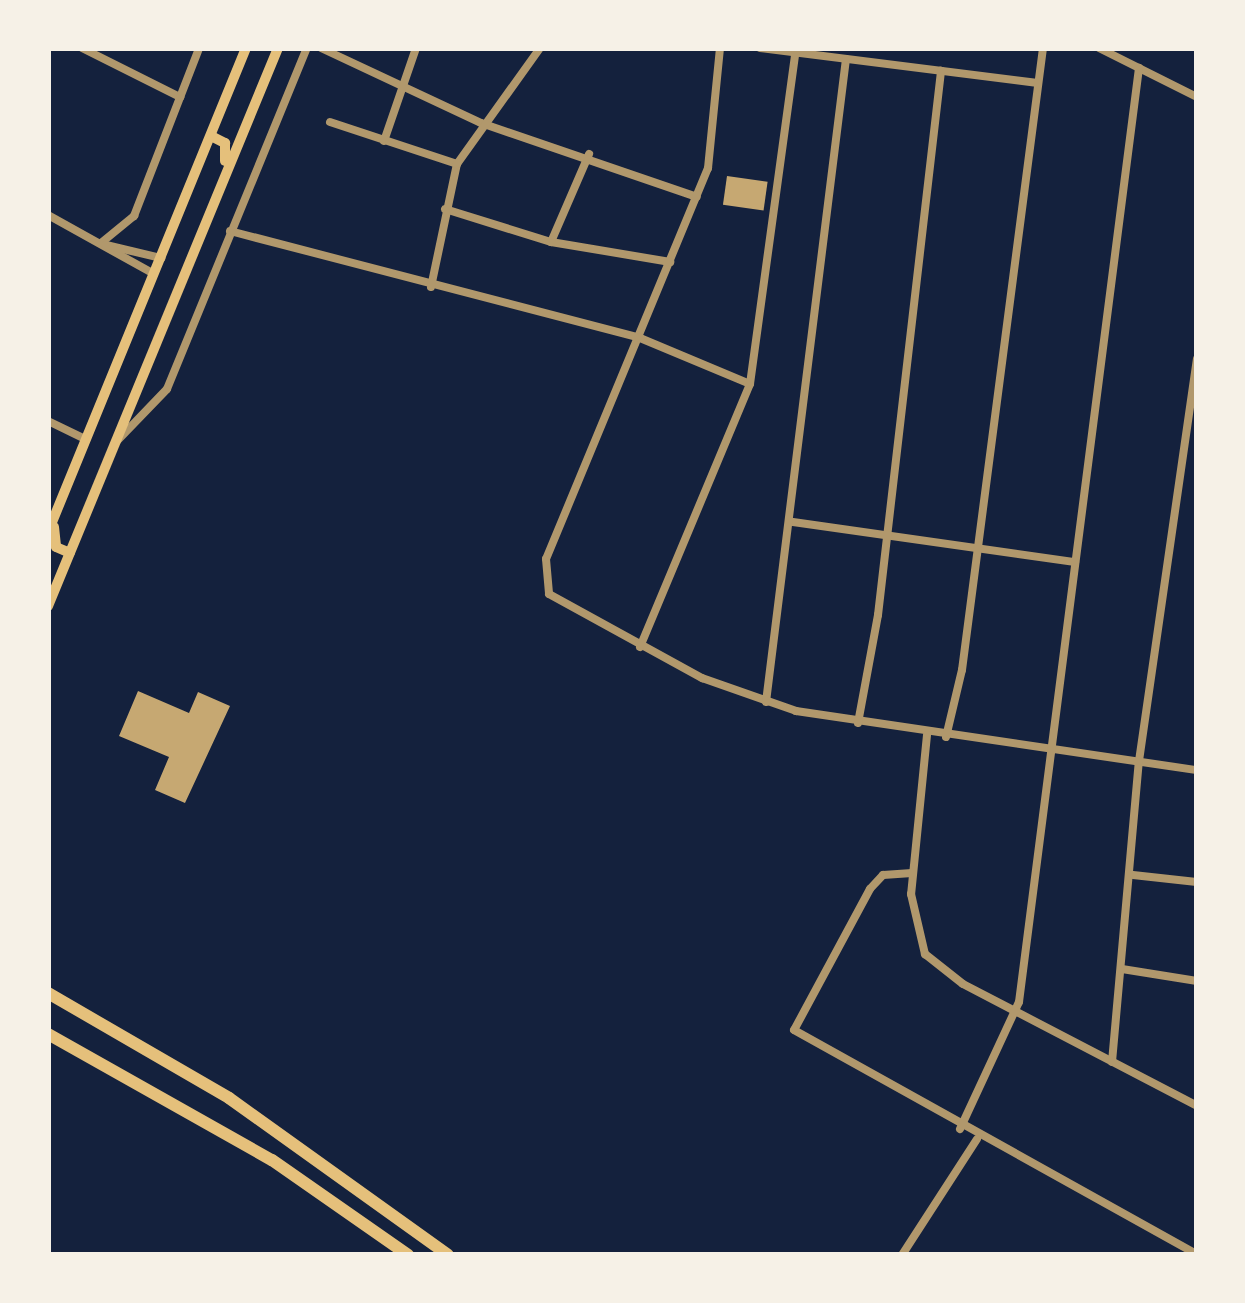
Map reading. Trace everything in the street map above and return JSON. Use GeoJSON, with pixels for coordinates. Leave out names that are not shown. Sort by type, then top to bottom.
{"type":"FeatureCollection","features":[{"type":"Feature","properties":{"kind":"main road"},"geometry":{"type":"LineString","coordinates":[[48,532],[246,48]]}},
{"type":"Feature","properties":{"kind":"main road"},"geometry":{"type":"LineString","coordinates":[[48,606],[278,48]]}},
{"type":"Feature","properties":{"kind":"main road"},"geometry":{"type":"LineString","coordinates":[[211,136],[227,148],[222,182]]}},
{"type":"Feature","properties":{"kind":"main road"},"geometry":{"type":"LineString","coordinates":[[56,512],[53,542],[70,553]]}},
{"type":"Feature","properties":{"kind":"main road"},"geometry":{"type":"LineString","coordinates":[[48,993],[229,1098],[448,1255]]}},
{"type":"Feature","properties":{"kind":"main road"},"geometry":{"type":"LineString","coordinates":[[48,1034],[256,1150],[407,1255]]}},
{"type":"Feature","properties":{"kind":"street"},"geometry":{"type":"LineString","coordinates":[[82,48],[180,97]]}},
{"type":"Feature","properties":{"kind":"street"},"geometry":{"type":"LineString","coordinates":[[103,244],[131,222],[199,48]]}},
{"type":"Feature","properties":{"kind":"street"},"geometry":{"type":"LineString","coordinates":[[116,442],[162,397],[307,48]]}},
{"type":"Feature","properties":{"kind":"street"},"geometry":{"type":"LineString","coordinates":[[321,48],[401,92],[481,123],[589,154],[698,197]]}},
{"type":"Feature","properties":{"kind":"street"},"geometry":{"type":"LineString","coordinates":[[384,141],[416,48]]}},
{"type":"Feature","properties":{"kind":"street"},"geometry":{"type":"LineString","coordinates":[[431,287],[457,164],[481,123],[540,48]]}},
{"type":"Feature","properties":{"kind":"street"},"geometry":{"type":"LineString","coordinates":[[721,48],[715,137],[698,197],[546,559],[544,583],[557,603],[640,647],[766,702],[927,735],[1197,770]]}},
{"type":"Feature","properties":{"kind":"street"},"geometry":{"type":"LineString","coordinates":[[760,48],[1038,83]]}},
{"type":"Feature","properties":{"kind":"street"},"geometry":{"type":"LineString","coordinates":[[946,737],[978,548],[1043,48]]}},
{"type":"Feature","properties":{"kind":"street"},"geometry":{"type":"LineString","coordinates":[[1099,48],[1197,98]]}},
{"type":"Feature","properties":{"kind":"street"},"geometry":{"type":"LineString","coordinates":[[640,647],[750,384],[796,50]]}},
{"type":"Feature","properties":{"kind":"street"},"geometry":{"type":"LineString","coordinates":[[766,702],[793,522],[847,59]]}},
{"type":"Feature","properties":{"kind":"street"},"geometry":{"type":"LineString","coordinates":[[960,1130],[1017,1012],[1138,68]]}},
{"type":"Feature","properties":{"kind":"street"},"geometry":{"type":"LineString","coordinates":[[858,723],[887,536],[941,70]]}},
{"type":"Feature","properties":{"kind":"street"},"geometry":{"type":"LineString","coordinates":[[330,122],[457,164]]}},
{"type":"Feature","properties":{"kind":"street"},"geometry":{"type":"LineString","coordinates":[[551,242],[589,154]]}},
{"type":"Feature","properties":{"kind":"street"},"geometry":{"type":"LineString","coordinates":[[445,209],[551,242],[671,262]]}},
{"type":"Feature","properties":{"kind":"street"},"geometry":{"type":"LineString","coordinates":[[48,215],[154,274]]}},
{"type":"Feature","properties":{"kind":"street"},"geometry":{"type":"LineString","coordinates":[[230,231],[640,338],[750,384]]}},
{"type":"Feature","properties":{"kind":"street"},"geometry":{"type":"LineString","coordinates":[[103,244],[161,258]]}},
{"type":"Feature","properties":{"kind":"street"},"geometry":{"type":"LineString","coordinates":[[1112,1062],[1133,875],[1139,760],[1197,359]]}},
{"type":"Feature","properties":{"kind":"street"},"geometry":{"type":"LineString","coordinates":[[48,421],[86,439]]}},
{"type":"Feature","properties":{"kind":"street"},"geometry":{"type":"LineString","coordinates":[[793,522],[1075,562]]}},
{"type":"Feature","properties":{"kind":"street"},"geometry":{"type":"LineString","coordinates":[[927,735],[911,872],[914,929],[925,954],[1017,1012],[1197,1106]]}},
{"type":"Feature","properties":{"kind":"street"},"geometry":{"type":"LineString","coordinates":[[911,872],[883,875],[870,889],[794,1030],[960,1130],[1197,1255]]}},
{"type":"Feature","properties":{"kind":"street"},"geometry":{"type":"LineString","coordinates":[[1133,875],[1197,882]]}},
{"type":"Feature","properties":{"kind":"street"},"geometry":{"type":"LineString","coordinates":[[1123,969],[1197,981]]}},
{"type":"Feature","properties":{"kind":"street"},"geometry":{"type":"LineString","coordinates":[[902,1255],[977,1139]]}},
{"type":"Feature","properties":{"kind":"building"},"geometry":{"type":"Polygon","coordinates":[[[727,176],[768,182],[764,210],[723,205],[727,176]]]}},
{"type":"Feature","properties":{"kind":"building"},"geometry":{"type":"Polygon","coordinates":[[[138,691],[189,713],[198,692],[230,706],[185,803],[155,790],[169,757],[119,736],[138,691]]]}}]}
